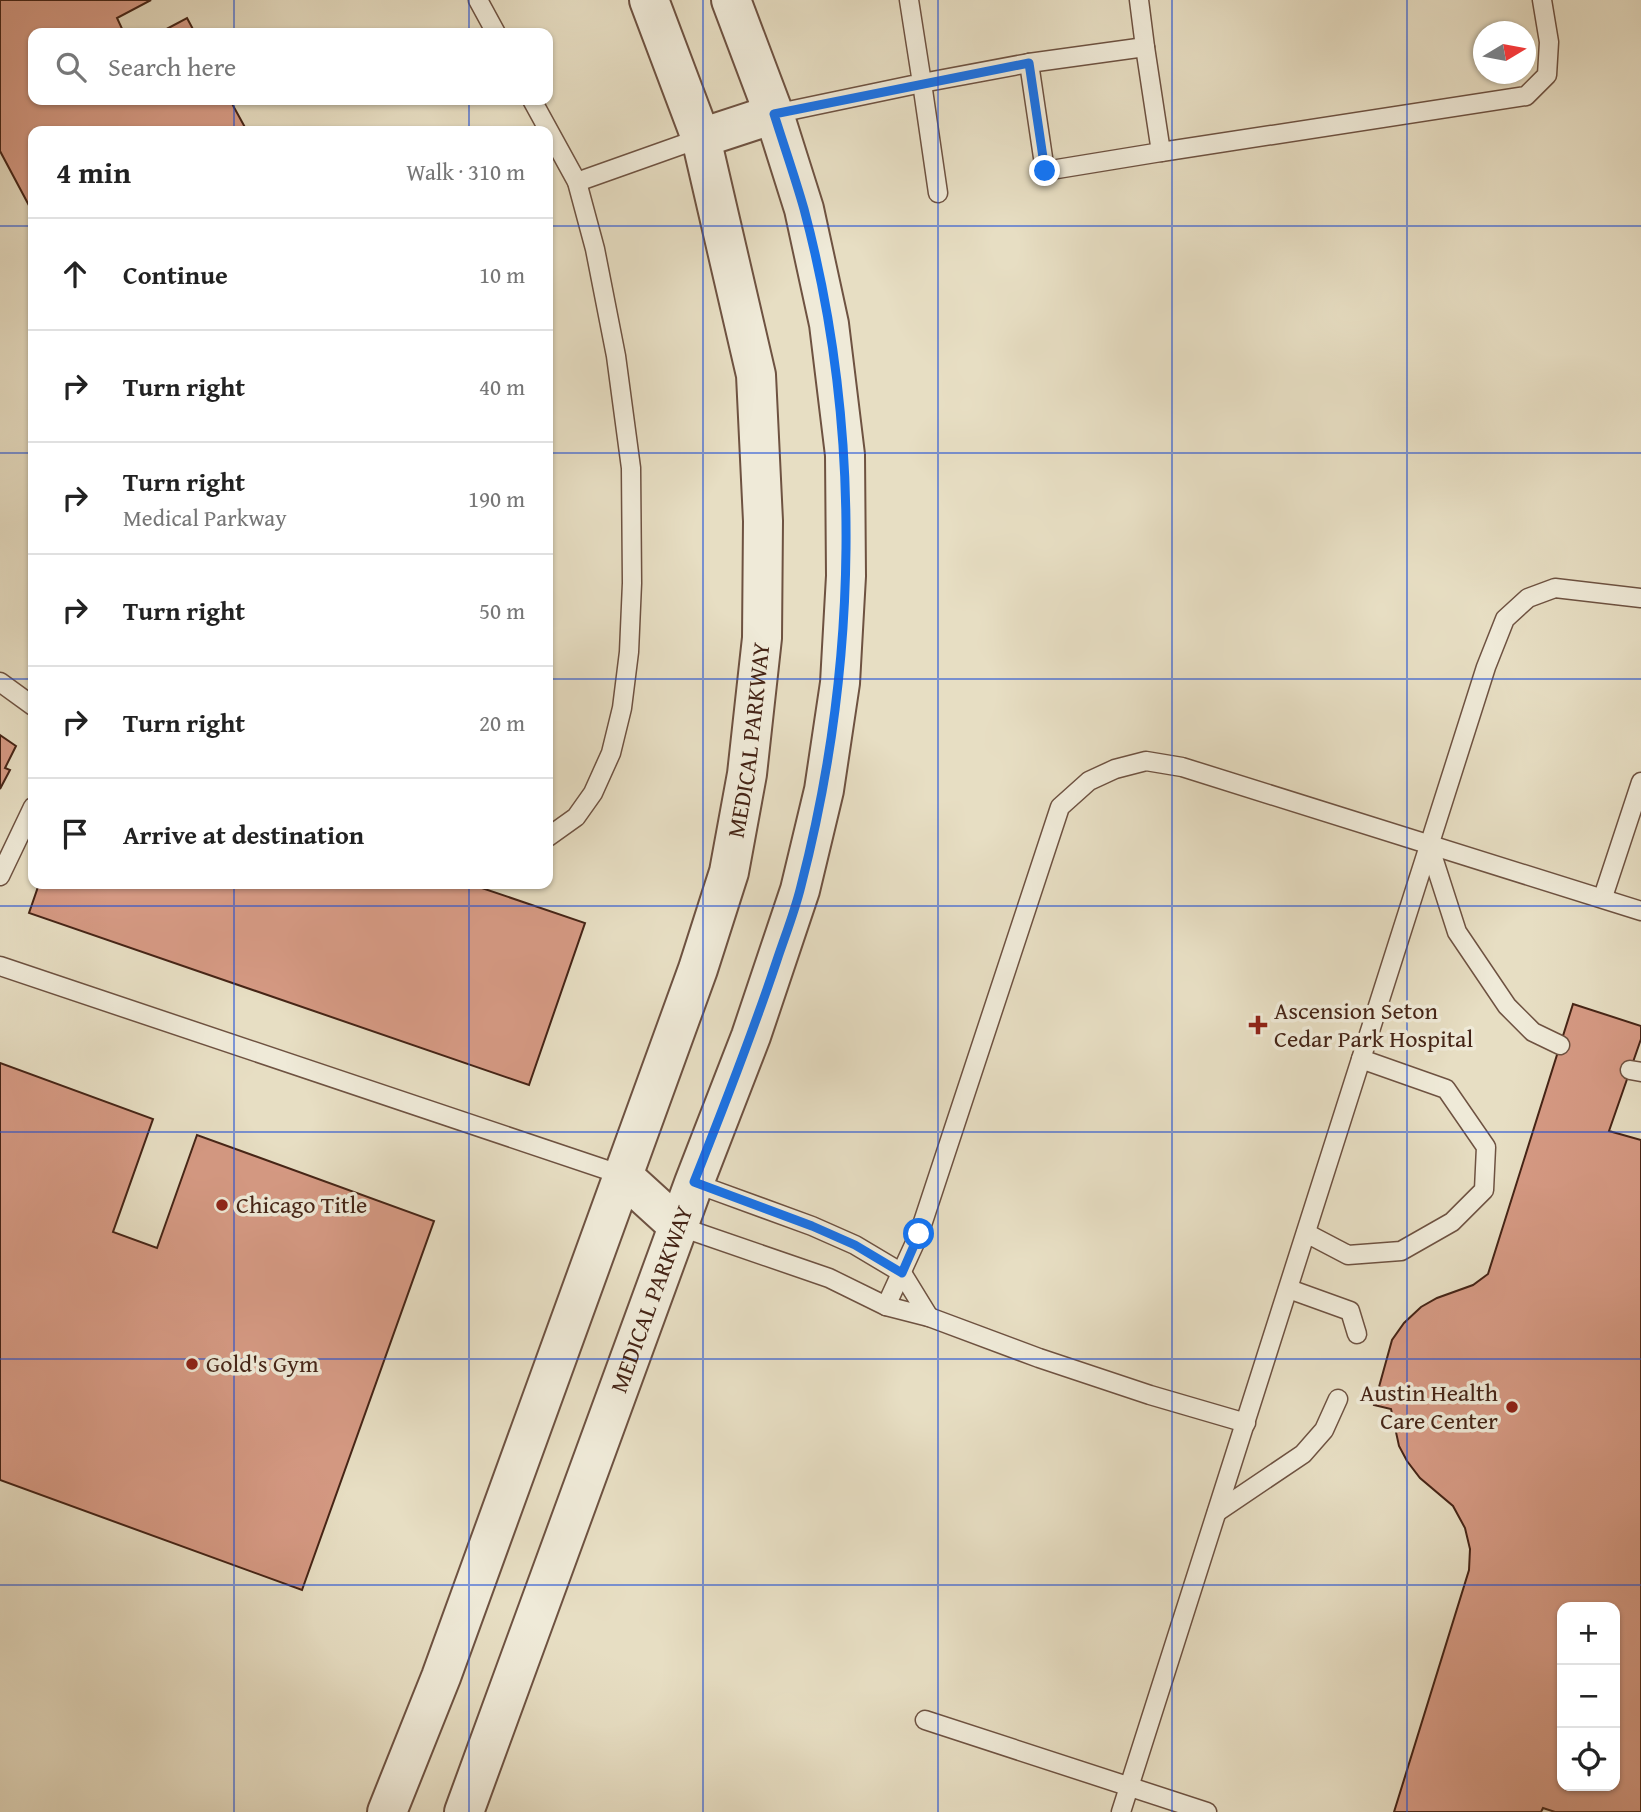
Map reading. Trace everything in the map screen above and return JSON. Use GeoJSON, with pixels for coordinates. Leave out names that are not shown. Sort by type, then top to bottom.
{"type":"FeatureCollection","features":[{"type":"Feature","properties":{"kind":"street","name":"MEDICAL PARKWAY"},"geometry":{"type":"LineString","coordinates":[[387,1812],[441,1678],[698,969],[729,872],[747,774],[762,638],[763,521],[755,375],[701,138],[649,0]]}},
{"type":"Feature","properties":{"kind":"street","name":"MEDICAL PARKWAY"},"geometry":{"type":"LineString","coordinates":[[464,1812],[694,1182],[751,1035],[800,890],[824,790],[840,683],[846,576],[845,455],[829,324],[804,209],[774,114],[731,0]]}},
{"type":"Feature","properties":{"kind":"street"},"geometry":{"type":"LineString","coordinates":[[701,138],[774,114]]}},
{"type":"Feature","properties":{"kind":"street"},"geometry":{"type":"LineString","coordinates":[[622,1175],[694,1182]]}},
{"type":"Feature","properties":{"kind":"street"},"geometry":{"type":"LineString","coordinates":[[622,1175],[678,1226]]}},
{"type":"Feature","properties":{"kind":"lane"},"geometry":{"type":"LineString","coordinates":[[478,0],[493,28]]}},
{"type":"Feature","properties":{"kind":"lane"},"geometry":{"type":"LineString","coordinates":[[909,0],[938,193]]}},
{"type":"Feature","properties":{"kind":"lane"},"geometry":{"type":"LineString","coordinates":[[1139,0],[1161,152]]}},
{"type":"Feature","properties":{"kind":"lane"},"geometry":{"type":"LineString","coordinates":[[1029,63],[1045,171],[1526,96],[1547,75],[1549,42],[1542,0]]}},
{"type":"Feature","properties":{"kind":"lane"},"geometry":{"type":"LineString","coordinates":[[774,114],[1029,63],[1145,47]]}},
{"type":"Feature","properties":{"kind":"lane"},"geometry":{"type":"LineString","coordinates":[[535,105],[546,126]]}},
{"type":"Feature","properties":{"kind":"lane"},"geometry":{"type":"LineString","coordinates":[[553,138],[577,182],[600,277],[624,405],[631,468],[632,583],[629,652],[622,708],[611,754],[593,793],[576,817],[553,833]]}},
{"type":"Feature","properties":{"kind":"lane"},"geometry":{"type":"LineString","coordinates":[[577,182],[701,138]]}},
{"type":"Feature","properties":{"kind":"lane"},"geometry":{"type":"LineString","coordinates":[[1121,1812],[1486,667],[1505,619],[1528,598],[1555,588],[1641,598]]}},
{"type":"Feature","properties":{"kind":"lane"},"geometry":{"type":"LineString","coordinates":[[0,682],[28,702]]}},
{"type":"Feature","properties":{"kind":"lane"},"geometry":{"type":"LineString","coordinates":[[886,1306],[919,1234],[1051,829],[1060,807],[1089,781],[1115,769],[1146,761],[1182,767],[1641,911]]}},
{"type":"Feature","properties":{"kind":"lane"},"geometry":{"type":"LineString","coordinates":[[1603,897],[1634,825],[1641,782]]}},
{"type":"Feature","properties":{"kind":"lane"},"geometry":{"type":"LineString","coordinates":[[0,876],[28,817]]}},
{"type":"Feature","properties":{"kind":"lane"},"geometry":{"type":"LineString","coordinates":[[1429,845],[1457,932],[1507,1006],[1533,1032],[1560,1045]]}},
{"type":"Feature","properties":{"kind":"lane"},"geometry":{"type":"LineString","coordinates":[[0,966],[622,1175]]}},
{"type":"Feature","properties":{"kind":"lane"},"geometry":{"type":"LineString","coordinates":[[1306,1233],[1348,1255],[1401,1251],[1452,1222],[1484,1190],[1486,1147],[1446,1089],[1361,1059]]}},
{"type":"Feature","properties":{"kind":"lane"},"geometry":{"type":"LineString","coordinates":[[694,1182],[855,1245],[902,1273],[929,1317]]}},
{"type":"Feature","properties":{"kind":"lane"},"geometry":{"type":"LineString","coordinates":[[678,1226],[829,1278],[886,1306],[929,1317],[1125,1387],[1246,1423]]}},
{"type":"Feature","properties":{"kind":"lane"},"geometry":{"type":"LineString","coordinates":[[1289,1289],[1350,1311],[1357,1334]]}},
{"type":"Feature","properties":{"kind":"lane"},"geometry":{"type":"LineString","coordinates":[[1217,1512],[1303,1454],[1324,1430],[1338,1399]]}},
{"type":"Feature","properties":{"kind":"lane"},"geometry":{"type":"LineString","coordinates":[[925,1720],[1207,1812]]}},
{"type":"Feature","properties":{"kind":"building"},"geometry":{"type":"Polygon","coordinates":[[[0,0],[151,0],[117,18],[122,28],[28,28],[28,105],[233,105],[244,126],[28,126],[28,204],[0,151],[0,0]]]}},
{"type":"Feature","properties":{"kind":"building"},"geometry":{"type":"Polygon","coordinates":[[[187,18],[192,28],[168,28],[187,18]]]}},
{"type":"Feature","properties":{"kind":"building"},"geometry":{"type":"Polygon","coordinates":[[[0,735],[16,746],[5,768],[10,770],[0,789],[0,735]]]}},
{"type":"Feature","properties":{"kind":"building"},"geometry":{"type":"Polygon","coordinates":[[[37,889],[485,889],[585,923],[529,1085],[29,913],[37,889]]]}},
{"type":"Feature","properties":{"kind":"building","name":"Austin Health Care Center"},"geometry":{"type":"Polygon","coordinates":[[[1573,1004],[1641,1026],[1641,1039],[1609,1131],[1641,1140],[1641,1812],[1555,1812],[1543,1808],[1541,1812],[1394,1812],[1469,1570],[1470,1549],[1465,1528],[1453,1506],[1420,1478],[1407,1461],[1399,1446],[1391,1409],[1374,1405],[1392,1340],[1404,1323],[1421,1307],[1437,1298],[1473,1285],[1488,1274],[1573,1004]]]}},
{"type":"Feature","properties":{"kind":"building","name":"Gold's Gym"},"geometry":{"type":"Polygon","coordinates":[[[0,1063],[153,1119],[113,1232],[157,1248],[197,1135],[434,1221],[302,1590],[0,1480],[0,1063]]]}},
{"type":"Feature","properties":{"kind":"place","name":"Ascension Seton Cedar Park Hospital"},"geometry":{"type":"Point","coordinates":[1258,1025]}},
{"type":"Feature","properties":{"kind":"place","name":"Chicago Title"},"geometry":{"type":"Point","coordinates":[222,1205]}},
{"type":"Feature","properties":{"kind":"place","name":"Gold's Gym"},"geometry":{"type":"Point","coordinates":[192,1364]}},
{"type":"Feature","properties":{"kind":"place","name":"Austin Health Care Center"},"geometry":{"type":"Point","coordinates":[1512,1407]}},
{"type":"Feature","properties":{"kind":"route"},"geometry":{"type":"LineString","coordinates":[[919,1234],[902,1273],[855,1245],[812,1226],[694,1182],[751,1035],[800,890],[824,790],[840,683],[846,576],[845,455],[829,324],[804,209],[774,114],[1029,63],[1045,171]]}}]}
